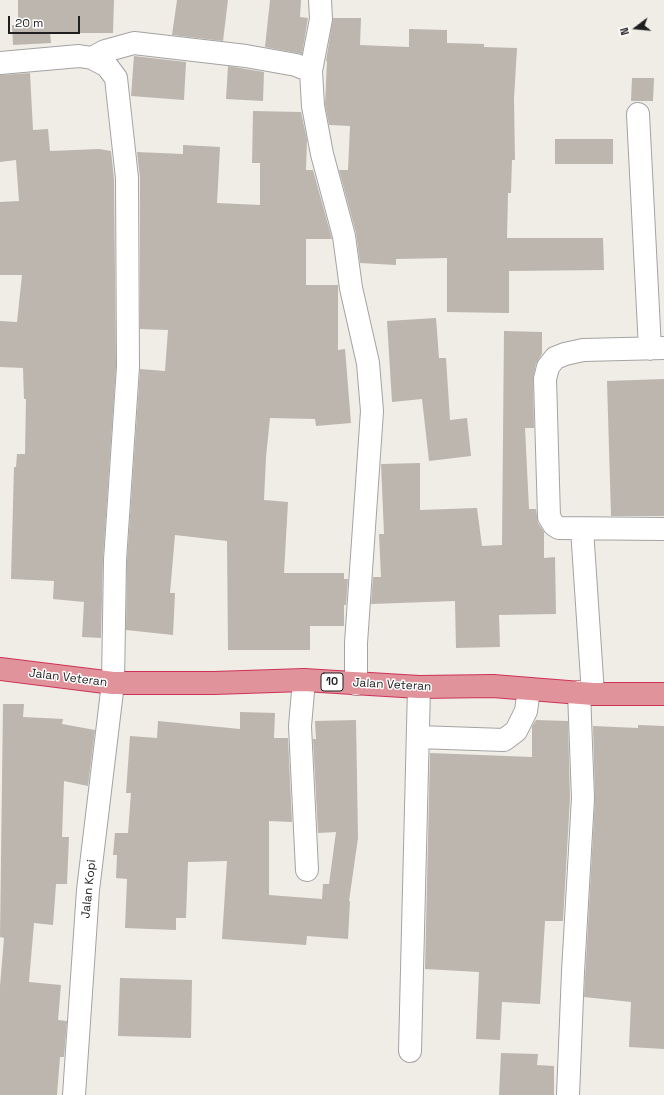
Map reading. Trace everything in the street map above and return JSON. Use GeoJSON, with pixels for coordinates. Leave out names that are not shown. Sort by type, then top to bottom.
{"type":"FeatureCollection","features":[{"type":"Feature","properties":{"kind":"highway","name":"Jalan Veteran"},"geometry":{"type":"LineString","coordinates":[[0,669],[113,683],[214,683],[304,680],[419,687],[493,686],[586,693],[664,694]]}},
{"type":"Feature","properties":{"kind":"street"},"geometry":{"type":"LineString","coordinates":[[320,0],[321,19],[311,71],[313,106],[322,154],[344,236],[351,288],[368,363],[372,411],[356,643],[356,684]]}},
{"type":"Feature","properties":{"kind":"street"},"geometry":{"type":"LineString","coordinates":[[0,63],[79,56],[92,58],[105,51],[134,43],[246,56],[296,66],[311,71]]}},
{"type":"Feature","properties":{"kind":"street","name":"Jalan Kopi"},"geometry":{"type":"LineString","coordinates":[[74,1095],[88,890],[113,683],[115,560],[128,367],[127,178],[116,78],[107,66],[92,58]]}},
{"type":"Feature","properties":{"kind":"street"},"geometry":{"type":"LineString","coordinates":[[638,114],[657,349],[583,350],[555,358],[548,367],[545,379],[550,517],[554,525],[559,528],[664,528]]}},
{"type":"Feature","properties":{"kind":"street"},"geometry":{"type":"LineString","coordinates":[[568,1095],[573,972],[583,798],[586,693],[582,529]]}},
{"type":"Feature","properties":{"kind":"street"},"geometry":{"type":"LineString","coordinates":[[304,680],[300,726],[307,870]]}},
{"type":"Feature","properties":{"kind":"street"},"geometry":{"type":"LineString","coordinates":[[410,1051],[419,687]]}},
{"type":"Feature","properties":{"kind":"street"},"geometry":{"type":"LineString","coordinates":[[418,737],[504,740],[516,731],[526,711],[529,689]]}},
{"type":"Feature","properties":{"kind":"building"},"geometry":{"type":"Polygon","coordinates":[[[18,0],[114,0],[113,33],[50,33],[51,43],[13,45],[12,25],[18,25],[18,0]]]}},
{"type":"Feature","properties":{"kind":"building"},"geometry":{"type":"Polygon","coordinates":[[[177,0],[228,0],[223,41],[172,35],[177,0]]]}},
{"type":"Feature","properties":{"kind":"building"},"geometry":{"type":"Polygon","coordinates":[[[270,0],[301,0],[300,17],[308,18],[302,54],[265,47],[270,0]]]}},
{"type":"Feature","properties":{"kind":"building"},"geometry":{"type":"Polygon","coordinates":[[[333,18],[361,18],[360,45],[409,47],[409,29],[447,30],[447,43],[484,44],[484,47],[517,48],[514,99],[515,160],[512,160],[511,193],[508,193],[507,238],[603,238],[604,270],[509,271],[509,313],[447,312],[447,258],[396,259],[396,265],[360,263],[356,233],[339,170],[348,170],[350,126],[329,125],[325,104],[326,61],[333,18]]]}},
{"type":"Feature","properties":{"kind":"building"},"geometry":{"type":"Polygon","coordinates":[[[134,56],[186,62],[184,100],[131,96],[134,56]]]}},
{"type":"Feature","properties":{"kind":"building"},"geometry":{"type":"Polygon","coordinates":[[[228,66],[264,72],[263,101],[226,99],[228,66]]]}},
{"type":"Feature","properties":{"kind":"building"},"geometry":{"type":"Polygon","coordinates":[[[30,73],[33,130],[48,129],[50,151],[99,149],[111,151],[114,179],[116,367],[103,559],[101,638],[82,637],[84,602],[53,599],[54,581],[11,579],[14,467],[16,467],[17,454],[25,454],[26,399],[24,399],[23,368],[0,367],[0,321],[17,322],[22,275],[0,275],[0,202],[19,201],[16,160],[0,162],[0,75],[30,73]]]}},
{"type":"Feature","properties":{"kind":"building"},"geometry":{"type":"Polygon","coordinates":[[[632,78],[654,78],[653,101],[631,101],[632,78]]]}},
{"type":"Feature","properties":{"kind":"building"},"geometry":{"type":"Polygon","coordinates":[[[253,111],[301,112],[307,140],[306,170],[313,170],[332,239],[306,239],[306,285],[338,285],[338,350],[345,349],[351,423],[316,426],[315,419],[270,418],[264,500],[288,502],[284,573],[344,573],[344,579],[348,579],[346,605],[344,605],[344,626],[310,626],[310,650],[228,650],[227,541],[175,535],[170,593],[175,593],[173,635],[126,630],[127,561],[140,369],[165,371],[168,330],[140,329],[140,178],[137,152],[183,154],[183,145],[220,147],[217,203],[260,205],[260,163],[252,163],[253,111]]]}},
{"type":"Feature","properties":{"kind":"building"},"geometry":{"type":"Polygon","coordinates":[[[555,139],[613,139],[613,164],[555,164],[555,139]]]}},
{"type":"Feature","properties":{"kind":"building"},"geometry":{"type":"Polygon","coordinates":[[[436,318],[439,358],[446,358],[450,420],[467,418],[471,456],[429,461],[422,399],[392,402],[387,321],[436,318]]]}},
{"type":"Feature","properties":{"kind":"building"},"geometry":{"type":"Polygon","coordinates":[[[504,331],[542,332],[542,354],[536,364],[533,379],[534,428],[525,428],[529,509],[536,509],[538,523],[544,532],[544,558],[555,557],[556,614],[499,615],[500,647],[456,648],[455,601],[371,604],[373,577],[381,577],[379,534],[384,534],[381,464],[420,463],[420,510],[477,508],[482,546],[502,545],[504,331]]]}},
{"type":"Feature","properties":{"kind":"building"},"geometry":{"type":"Polygon","coordinates":[[[664,379],[664,516],[611,516],[607,381],[664,379]]]}},
{"type":"Feature","properties":{"kind":"building"},"geometry":{"type":"Polygon","coordinates":[[[3,704],[24,704],[23,717],[63,719],[62,724],[95,730],[88,786],[64,781],[62,837],[69,837],[67,884],[56,884],[53,925],[34,923],[29,982],[61,985],[58,1020],[67,1021],[64,1057],[60,1057],[57,1095],[0,1095],[0,986],[4,938],[0,937],[3,704]]]}},
{"type":"Feature","properties":{"kind":"building"},"geometry":{"type":"Polygon","coordinates":[[[240,712],[275,713],[274,738],[288,738],[292,822],[269,821],[269,895],[322,899],[323,884],[329,884],[336,832],[318,833],[313,739],[316,739],[315,721],[356,720],[358,838],[349,901],[348,939],[307,936],[306,945],[222,939],[227,861],[188,862],[186,918],[176,918],[176,930],[125,928],[127,879],[116,878],[117,855],[113,855],[115,833],[128,833],[131,793],[126,793],[130,736],[157,738],[158,721],[240,729],[240,712]]]}},
{"type":"Feature","properties":{"kind":"building"},"geometry":{"type":"Polygon","coordinates":[[[536,720],[568,721],[570,798],[563,921],[545,921],[540,1004],[502,1002],[500,1040],[476,1039],[479,972],[425,969],[430,753],[532,757],[532,726],[536,720]]]}},
{"type":"Feature","properties":{"kind":"building"},"geometry":{"type":"Polygon","coordinates":[[[638,725],[664,726],[664,1049],[629,1047],[631,1002],[584,997],[595,799],[593,726],[638,728],[638,725]]]}},
{"type":"Feature","properties":{"kind":"building"},"geometry":{"type":"Polygon","coordinates":[[[120,978],[192,980],[191,1038],[118,1036],[120,978]]]}},
{"type":"Feature","properties":{"kind":"building"},"geometry":{"type":"Polygon","coordinates":[[[501,1053],[538,1054],[537,1065],[554,1066],[554,1095],[499,1095],[501,1053]]]}}]}
